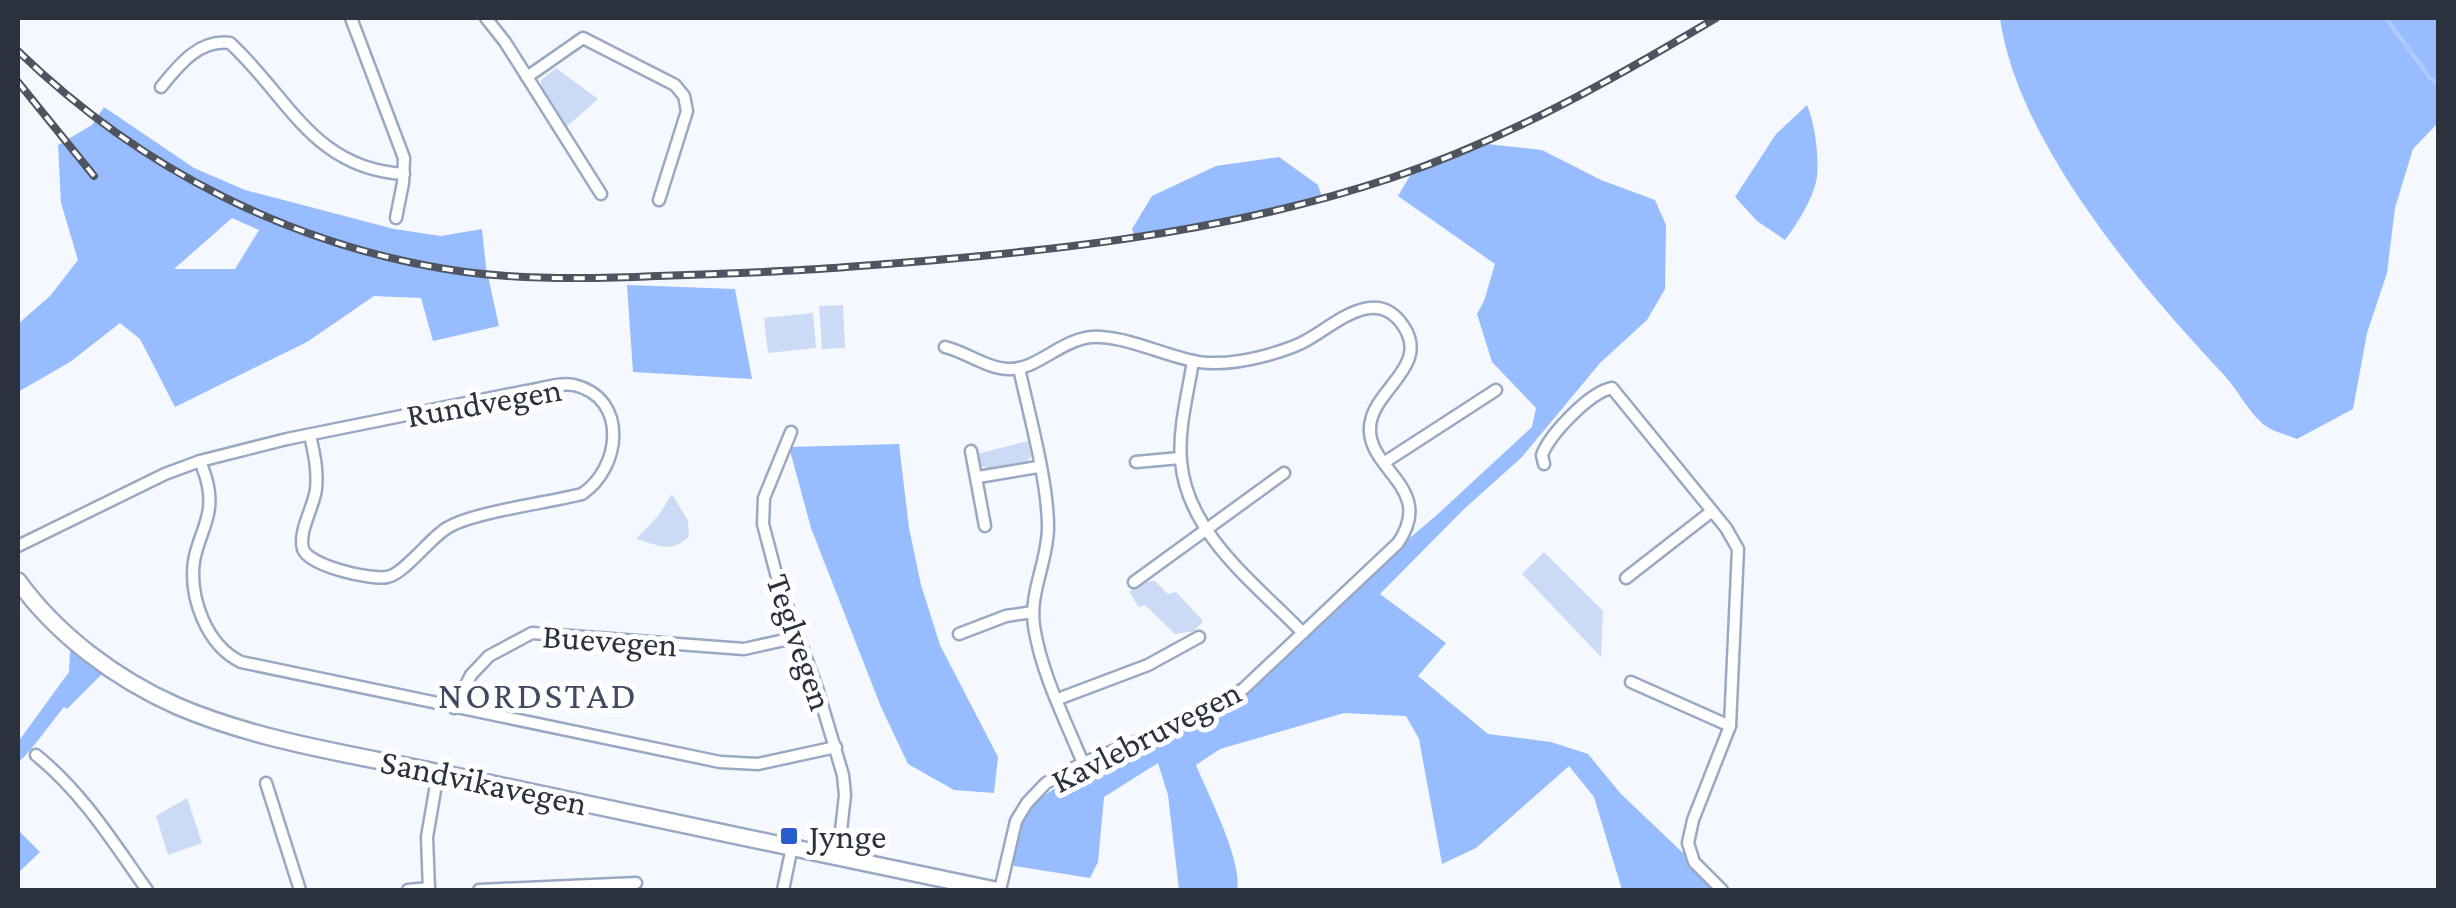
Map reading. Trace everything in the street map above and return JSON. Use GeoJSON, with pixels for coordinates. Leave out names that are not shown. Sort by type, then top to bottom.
{"type":"FeatureCollection","features":[{"type":"Feature","properties":{"kind":"main road","name":"Sandvikavegen"},"geometry":{"type":"LineString","coordinates":[[18,581],[38,607],[77,644],[142,688],[174,704],[252,731],[998,890]]}},
{"type":"Feature","properties":{"kind":"street"},"geometry":{"type":"LineString","coordinates":[[350,18],[399,139],[404,174],[396,218]]}},
{"type":"Feature","properties":{"kind":"street"},"geometry":{"type":"LineString","coordinates":[[486,18],[601,194]]}},
{"type":"Feature","properties":{"kind":"street"},"geometry":{"type":"LineString","coordinates":[[527,78],[584,38],[675,85],[684,96],[687,110],[659,200]]}},
{"type":"Feature","properties":{"kind":"street"},"geometry":{"type":"LineString","coordinates":[[161,86],[184,59],[203,47],[230,43],[316,139],[372,170],[404,174]]}},
{"type":"Feature","properties":{"kind":"street","name":"Kavlebruvegen"},"geometry":{"type":"LineString","coordinates":[[998,890],[1012,832],[1026,804],[1046,783],[1225,702],[1254,681],[1394,548],[1406,531],[1409,514],[1406,496],[1370,433],[1373,411],[1405,368],[1411,351],[1404,325],[1385,310],[1357,309],[1305,342],[1248,360],[1193,362],[1114,339],[1087,338],[1071,341],[1018,368]]}},
{"type":"Feature","properties":{"kind":"street"},"geometry":{"type":"LineString","coordinates":[[945,347],[1002,368],[1018,368],[1048,532],[1033,612],[1038,646],[1082,764]]}},
{"type":"Feature","properties":{"kind":"street"},"geometry":{"type":"LineString","coordinates":[[1193,362],[1180,458],[1185,486],[1206,531],[1304,633]]}},
{"type":"Feature","properties":{"kind":"street","name":"Rundvegen"},"geometry":{"type":"LineString","coordinates":[[18,546],[150,482],[261,444],[564,385],[584,389],[600,403],[609,416],[614,438],[610,462],[598,482],[582,494],[452,525],[426,543],[394,575],[383,578],[334,569],[310,560],[304,552],[302,538],[317,476],[310,435]]}},
{"type":"Feature","properties":{"kind":"street"},"geometry":{"type":"LineString","coordinates":[[1544,464],[1542,455],[1551,440],[1598,392],[1612,388],[1735,542],[1739,561],[1730,726],[1688,842],[1694,862],[1722,890]]}},
{"type":"Feature","properties":{"kind":"street"},"geometry":{"type":"LineString","coordinates":[[1385,462],[1496,390]]}},
{"type":"Feature","properties":{"kind":"street","name":"Teglvegen"},"geometry":{"type":"LineString","coordinates":[[791,432],[768,485],[762,510],[778,581],[836,747],[845,795],[838,856]]}},
{"type":"Feature","properties":{"kind":"street"},"geometry":{"type":"LineString","coordinates":[[971,451],[985,526]]}},
{"type":"Feature","properties":{"kind":"street"},"geometry":{"type":"LineString","coordinates":[[1136,462],[1180,458]]}},
{"type":"Feature","properties":{"kind":"street"},"geometry":{"type":"LineString","coordinates":[[200,462],[207,480],[209,507],[195,556],[196,597],[204,621],[224,651],[260,668],[720,762],[758,764],[836,747]]}},
{"type":"Feature","properties":{"kind":"street"},"geometry":{"type":"LineString","coordinates":[[978,477],[1038,467]]}},
{"type":"Feature","properties":{"kind":"street"},"geometry":{"type":"LineString","coordinates":[[1261,472],[1268,485]]}},
{"type":"Feature","properties":{"kind":"street"},"geometry":{"type":"LineString","coordinates":[[1134,582],[1284,473]]}},
{"type":"Feature","properties":{"kind":"street"},"geometry":{"type":"LineString","coordinates":[[1626,578],[1712,511]]}},
{"type":"Feature","properties":{"kind":"street"},"geometry":{"type":"LineString","coordinates":[[960,634],[1006,616],[1033,612]]}},
{"type":"Feature","properties":{"kind":"street","name":"Buevegen"},"geometry":{"type":"LineString","coordinates":[[454,708],[462,689],[489,656],[532,632],[744,649],[798,637]]}},
{"type":"Feature","properties":{"kind":"street"},"geometry":{"type":"LineString","coordinates":[[1058,699],[1199,637]]}},
{"type":"Feature","properties":{"kind":"street"},"geometry":{"type":"LineString","coordinates":[[1631,682],[1730,726]]}},
{"type":"Feature","properties":{"kind":"street"},"geometry":{"type":"LineString","coordinates":[[36,756],[60,775],[92,811],[147,890]]}},
{"type":"Feature","properties":{"kind":"street"},"geometry":{"type":"LineString","coordinates":[[408,890],[429,889],[427,837],[438,772]]}},
{"type":"Feature","properties":{"kind":"street"},"geometry":{"type":"LineString","coordinates":[[266,783],[300,890]]}},
{"type":"Feature","properties":{"kind":"street"},"geometry":{"type":"LineString","coordinates":[[783,890],[792,847]]}},
{"type":"Feature","properties":{"kind":"street"},"geometry":{"type":"LineString","coordinates":[[479,890],[636,883]]}},
{"type":"Feature","properties":{"kind":"shaded area"},"geometry":{"type":"Polygon","coordinates":[[[2000,18],[2438,18],[2438,123],[2413,149],[2395,208],[2387,273],[2367,333],[2353,409],[2297,439],[2270,429],[2258,419],[2087,210],[2031,114],[2011,65],[2000,18]]]}},
{"type":"Feature","properties":{"kind":"shaded area"},"geometry":{"type":"Polygon","coordinates":[[[556,68],[598,99],[564,129],[541,93],[541,80],[556,68]]]}},
{"type":"Feature","properties":{"kind":"shaded area"},"geometry":{"type":"Polygon","coordinates":[[[1807,105],[1816,140],[1816,184],[1785,240],[1757,221],[1735,197],[1776,134],[1807,105]]]}},
{"type":"Feature","properties":{"kind":"shaded area"},"geometry":{"type":"Polygon","coordinates":[[[104,107],[194,168],[245,190],[394,229],[441,236],[482,229],[499,326],[433,341],[421,298],[374,296],[307,342],[175,407],[140,339],[120,323],[70,362],[18,392],[18,324],[50,296],[78,260],[61,203],[58,145],[92,125],[104,107]],[[232,218],[174,269],[235,269],[259,230],[232,218]]]}},
{"type":"Feature","properties":{"kind":"shaded area"},"geometry":{"type":"Polygon","coordinates":[[[1484,138],[1487,144],[1542,150],[1601,180],[1655,200],[1666,225],[1665,289],[1647,320],[1600,363],[1521,458],[1380,594],[1446,643],[1418,676],[1488,734],[1551,742],[1588,754],[1621,794],[1722,890],[1622,890],[1594,797],[1569,766],[1476,848],[1442,864],[1419,739],[1406,716],[1344,713],[1220,749],[1196,765],[1230,846],[1237,890],[1179,890],[1168,795],[1158,763],[1104,797],[1098,862],[1090,878],[1002,864],[1018,813],[1081,771],[1139,743],[1248,677],[1439,513],[1532,427],[1536,408],[1492,362],[1477,314],[1495,264],[1398,196],[1415,167],[1484,138]]]}},
{"type":"Feature","properties":{"kind":"shaded area"},"geometry":{"type":"Polygon","coordinates":[[[1279,157],[1318,185],[1322,197],[1252,217],[1136,240],[1132,229],[1152,196],[1216,166],[1279,157]]]}},
{"type":"Feature","properties":{"kind":"shaded area"},"geometry":{"type":"Polygon","coordinates":[[[627,285],[735,289],[752,379],[633,372],[627,285]]]}},
{"type":"Feature","properties":{"kind":"shaded area"},"geometry":{"type":"Polygon","coordinates":[[[843,305],[845,348],[822,349],[819,306],[843,305]]]}},
{"type":"Feature","properties":{"kind":"shaded area"},"geometry":{"type":"Polygon","coordinates":[[[813,313],[816,348],[768,353],[764,318],[813,313]]]}},
{"type":"Feature","properties":{"kind":"shaded area"},"geometry":{"type":"Polygon","coordinates":[[[1028,441],[1031,456],[1022,465],[1001,470],[981,466],[977,454],[1028,441]]]}},
{"type":"Feature","properties":{"kind":"shaded area"},"geometry":{"type":"Polygon","coordinates":[[[899,444],[909,528],[921,585],[940,645],[998,757],[994,793],[954,790],[908,764],[881,707],[811,528],[789,447],[899,444]]]}},
{"type":"Feature","properties":{"kind":"shaded area"},"geometry":{"type":"Polygon","coordinates":[[[672,494],[688,521],[689,536],[671,546],[636,539],[658,516],[672,494]]]}},
{"type":"Feature","properties":{"kind":"shaded area"},"geometry":{"type":"Polygon","coordinates":[[[1544,552],[1603,611],[1601,657],[1522,574],[1544,552]]]}},
{"type":"Feature","properties":{"kind":"shaded area"},"geometry":{"type":"Polygon","coordinates":[[[1155,581],[1168,594],[1176,592],[1203,621],[1194,631],[1175,634],[1145,605],[1139,607],[1129,592],[1144,582],[1155,581]]]}},
{"type":"Feature","properties":{"kind":"shaded area"},"geometry":{"type":"Polygon","coordinates":[[[71,635],[109,667],[67,709],[64,707],[18,762],[18,742],[69,672],[71,635]]]}},
{"type":"Feature","properties":{"kind":"shaded area"},"geometry":{"type":"Polygon","coordinates":[[[187,798],[202,843],[168,855],[156,816],[187,798]]]}},
{"type":"Feature","properties":{"kind":"shaded area"},"geometry":{"type":"Polygon","coordinates":[[[18,830],[40,852],[18,873],[18,830]]]}},
{"type":"Feature","properties":{"kind":"waterway"},"geometry":{"type":"LineString","coordinates":[[2386,18],[2430,78],[2438,83]]}},
{"type":"Feature","properties":{"kind":"railway"},"geometry":{"type":"LineString","coordinates":[[18,51],[66,94],[169,167],[281,223],[341,244],[465,272],[608,278],[799,270],[984,256],[1122,239],[1258,215],[1391,178],[1476,145],[1598,86],[1716,18]]}},
{"type":"Feature","properties":{"kind":"railway"},"geometry":{"type":"LineString","coordinates":[[18,82],[94,176]]}},
{"type":"Feature","properties":{"kind":"place","name":"Jynge"},"geometry":{"type":"Point","coordinates":[789,836]}},
{"type":"Feature","properties":{"kind":"district","name":"NORDSTAD"},"geometry":{"type":"Point","coordinates":[538,695]}}]}
